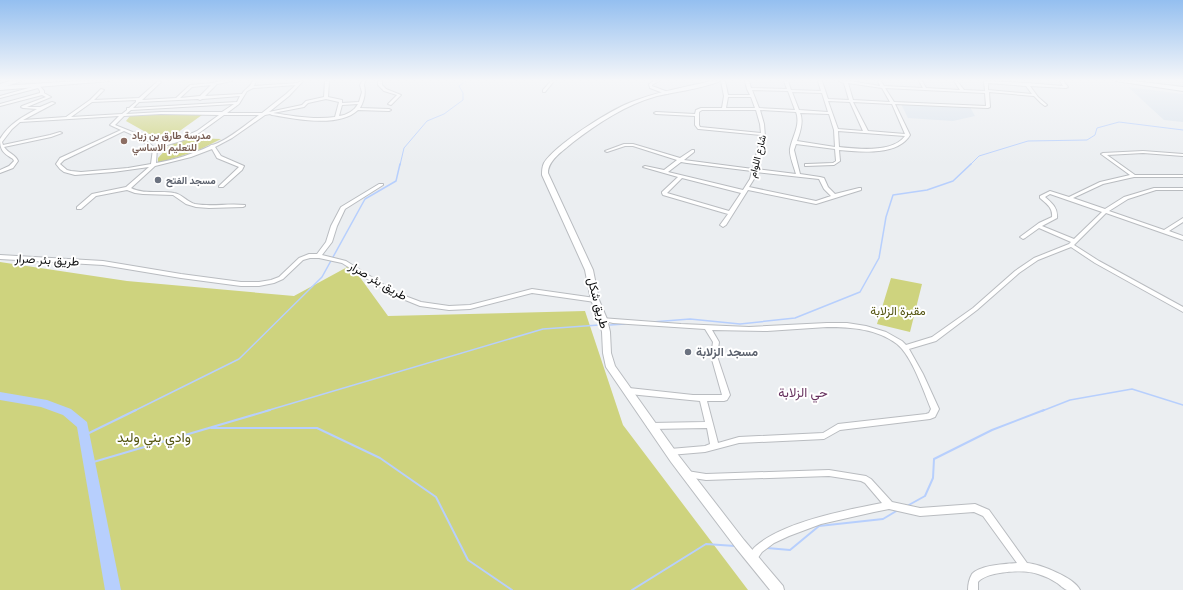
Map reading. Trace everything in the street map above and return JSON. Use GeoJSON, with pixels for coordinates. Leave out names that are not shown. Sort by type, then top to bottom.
{"type":"FeatureCollection","features":[{"type":"Feature","properties":{"kind":"main road","name":"طريق شكل"},"geometry":{"type":"LineString","coordinates":[[621,109],[575,140],[548,161],[545,167],[544,175],[589,270],[595,300],[603,319],[608,361],[611,367],[670,452],[752,559],[778,590]]}},
{"type":"Feature","properties":{"kind":"street"},"geometry":{"type":"LineString","coordinates":[[0,172],[11,168],[16,162],[15,158],[6,153],[0,142],[2,138],[18,121],[42,109]]}},
{"type":"Feature","properties":{"kind":"street"},"geometry":{"type":"LineString","coordinates":[[67,118],[80,109]]}},
{"type":"Feature","properties":{"kind":"street"},"geometry":{"type":"LineString","coordinates":[[79,208],[94,195],[128,188],[153,166],[156,155],[154,148],[124,130],[112,125],[128,110],[152,109]]}},
{"type":"Feature","properties":{"kind":"street"},"geometry":{"type":"LineString","coordinates":[[187,113],[191,109]]}},
{"type":"Feature","properties":{"kind":"street"},"geometry":{"type":"LineString","coordinates":[[154,148],[187,138],[231,109]]}},
{"type":"Feature","properties":{"kind":"street"},"geometry":{"type":"LineString","coordinates":[[124,130],[62,159],[58,164],[62,170],[66,172],[81,173],[153,166],[212,146],[225,140],[271,109]]}},
{"type":"Feature","properties":{"kind":"street"},"geometry":{"type":"LineString","coordinates":[[265,114],[291,109]]}},
{"type":"Feature","properties":{"kind":"street"},"geometry":{"type":"LineString","coordinates":[[337,118],[339,109]]}},
{"type":"Feature","properties":{"kind":"street"},"geometry":{"type":"LineString","coordinates":[[18,121],[187,113],[265,114],[305,119],[337,118],[351,114],[358,109],[389,110]]}},
{"type":"Feature","properties":{"kind":"street"},"geometry":{"type":"LineString","coordinates":[[763,134],[699,128],[697,125],[697,111],[701,109],[756,109],[830,113]]}},
{"type":"Feature","properties":{"kind":"street","name":"شارع اللوام"},"geometry":{"type":"LineString","coordinates":[[723,224],[752,179],[755,170],[763,134],[761,118],[756,109]]}},
{"type":"Feature","properties":{"kind":"street"},"geometry":{"type":"LineString","coordinates":[[807,165],[838,162],[836,130],[829,109]]}},
{"type":"Feature","properties":{"kind":"street"},"geometry":{"type":"LineString","coordinates":[[855,109],[866,132]]}},
{"type":"Feature","properties":{"kind":"street"},"geometry":{"type":"LineString","coordinates":[[896,109],[908,135]]}},
{"type":"Feature","properties":{"kind":"street"},"geometry":{"type":"LineString","coordinates":[[797,111],[800,121],[792,150],[798,174]]}},
{"type":"Feature","properties":{"kind":"street"},"geometry":{"type":"LineString","coordinates":[[656,113],[697,114]]}},
{"type":"Feature","properties":{"kind":"street"},"geometry":{"type":"LineString","coordinates":[[836,130],[908,135]]}},
{"type":"Feature","properties":{"kind":"street"},"geometry":{"type":"LineString","coordinates":[[2,146],[51,136],[60,132]]}},
{"type":"Feature","properties":{"kind":"street"},"geometry":{"type":"LineString","coordinates":[[794,142],[858,150],[887,147],[902,143],[908,135]]}},
{"type":"Feature","properties":{"kind":"street"},"geometry":{"type":"LineString","coordinates":[[607,151],[625,145],[633,145],[680,160],[716,166],[798,174],[822,179],[826,188],[834,196]]}},
{"type":"Feature","properties":{"kind":"street"},"geometry":{"type":"LineString","coordinates":[[212,146],[219,157],[242,166],[221,186]]}},
{"type":"Feature","properties":{"kind":"street"},"geometry":{"type":"LineString","coordinates":[[665,172],[692,151]]}},
{"type":"Feature","properties":{"kind":"street"},"geometry":{"type":"LineString","coordinates":[[1134,176],[1103,154],[1142,152],[1183,155]]}},
{"type":"Feature","properties":{"kind":"street"},"geometry":{"type":"LineString","coordinates":[[645,167],[745,190],[816,203],[859,189]]}},
{"type":"Feature","properties":{"kind":"street"},"geometry":{"type":"LineString","coordinates":[[681,176],[664,193],[665,194],[730,213]]}},
{"type":"Feature","properties":{"kind":"street"},"geometry":{"type":"LineString","coordinates":[[1070,198],[1102,183],[1134,176],[1183,176]]}},
{"type":"Feature","properties":{"kind":"street"},"geometry":{"type":"LineString","coordinates":[[319,256],[329,242],[334,226],[343,208],[380,185]]}},
{"type":"Feature","properties":{"kind":"street"},"geometry":{"type":"LineString","coordinates":[[128,188],[132,191],[138,192],[174,194],[179,196],[185,202],[198,206],[243,206]]}},
{"type":"Feature","properties":{"kind":"street"},"geometry":{"type":"LineString","coordinates":[[905,348],[934,339],[975,309],[1017,272],[1036,259],[1072,243],[1104,212],[1126,198],[1156,189],[1183,189]]}},
{"type":"Feature","properties":{"kind":"street"},"geometry":{"type":"LineString","coordinates":[[1023,237],[1041,224],[1051,220],[1055,214],[1053,207],[1042,197],[1050,192],[1070,198],[1104,212],[1183,238]]}},
{"type":"Feature","properties":{"kind":"street"},"geometry":{"type":"LineString","coordinates":[[1164,232],[1183,220]]}},
{"type":"Feature","properties":{"kind":"street"},"geometry":{"type":"LineString","coordinates":[[1039,226],[1072,243],[1096,262],[1183,310]]}},
{"type":"Feature","properties":{"kind":"street","name":"طريق بئر صرار"},"geometry":{"type":"LineString","coordinates":[[0,257],[103,263],[181,276],[241,284],[259,284],[272,282],[282,278],[301,259],[309,256],[319,256],[344,262],[395,294],[420,304],[449,308],[470,307],[532,291],[595,300]]}},
{"type":"Feature","properties":{"kind":"street"},"geometry":{"type":"LineString","coordinates":[[603,319],[613,322],[763,329],[814,326],[853,326],[878,332],[891,337],[905,348],[926,387],[935,410],[932,415],[927,417],[838,427],[824,436],[739,440],[715,447],[670,452]]}},
{"type":"Feature","properties":{"kind":"street"},"geometry":{"type":"LineString","coordinates":[[629,391],[703,398],[723,398],[726,395],[714,356],[716,342],[707,327]]}},
{"type":"Feature","properties":{"kind":"street"},"geometry":{"type":"LineString","coordinates":[[703,398],[715,447]]}},
{"type":"Feature","properties":{"kind":"street"},"geometry":{"type":"LineString","coordinates":[[651,426],[709,424]]}},
{"type":"Feature","properties":{"kind":"street"},"geometry":{"type":"LineString","coordinates":[[687,474],[706,477],[829,473],[855,476],[868,481],[889,505]]}},
{"type":"Feature","properties":{"kind":"street"},"geometry":{"type":"LineString","coordinates":[[752,559],[757,550],[785,533],[844,514],[889,505],[920,512],[975,508],[983,511],[1024,566]]}},
{"type":"Feature","properties":{"kind":"street"},"geometry":{"type":"LineString","coordinates":[[973,590],[973,581],[978,575],[1024,566],[1053,576],[1075,590]]}},
{"type":"Feature","properties":{"kind":"shaded area"},"geometry":{"type":"Polygon","coordinates":[[[903,109],[971,109],[975,116],[953,121],[908,118],[903,109]]]}},
{"type":"Feature","properties":{"kind":"shaded area"},"geometry":{"type":"Polygon","coordinates":[[[1151,109],[1183,109],[1183,122],[1164,120],[1151,109]]]}},
{"type":"Feature","properties":{"kind":"green space"},"geometry":{"type":"Polygon","coordinates":[[[170,114],[202,115],[174,135],[158,139],[126,121],[130,116],[170,114]]]}},
{"type":"Feature","properties":{"kind":"green space"},"geometry":{"type":"Polygon","coordinates":[[[192,138],[221,139],[197,151],[158,163],[158,158],[170,145],[192,138]]]}},
{"type":"Feature","properties":{"kind":"green space","name":"وادي بني وليد"},"geometry":{"type":"Polygon","coordinates":[[[0,262],[127,281],[294,296],[351,265],[388,316],[585,311],[623,425],[748,590],[0,590],[0,262]]]}},
{"type":"Feature","properties":{"kind":"green space","name":"مقبرة الزلابة"},"geometry":{"type":"Polygon","coordinates":[[[891,278],[922,284],[910,332],[877,324],[891,278]]]}},
{"type":"Feature","properties":{"kind":"waterway"},"geometry":{"type":"LineString","coordinates":[[400,165],[404,148],[427,121],[444,114],[451,109]]}},
{"type":"Feature","properties":{"kind":"waterway"},"geometry":{"type":"LineString","coordinates":[[971,164],[979,156],[1028,141],[1087,140],[1095,135],[1097,128],[1119,122],[1183,130]]}},
{"type":"Feature","properties":{"kind":"waterway"},"geometry":{"type":"LineString","coordinates":[[134,411],[239,359],[322,277],[365,199],[396,181],[400,164]]}},
{"type":"Feature","properties":{"kind":"waterway"},"geometry":{"type":"LineString","coordinates":[[652,322],[690,319],[740,324],[795,318],[860,292],[879,258],[886,217],[893,195],[927,190],[953,181],[971,164]]}},
{"type":"Feature","properties":{"kind":"waterway"},"geometry":{"type":"LineString","coordinates":[[610,325],[625,324]]}},
{"type":"Feature","properties":{"kind":"waterway"},"geometry":{"type":"LineString","coordinates":[[266,411],[543,329],[599,325]]}},
{"type":"Feature","properties":{"kind":"waterway"},"geometry":{"type":"LineString","coordinates":[[1042,411],[1070,400],[1132,389],[1183,405]]}},
{"type":"Feature","properties":{"kind":"waterway","name":"وادي بني وليد"},"geometry":{"type":"LineString","coordinates":[[0,396],[43,403],[67,412],[83,425],[113,590]]}},
{"type":"Feature","properties":{"kind":"waterway"},"geometry":{"type":"LineString","coordinates":[[85,435],[136,410]]}},
{"type":"Feature","properties":{"kind":"waterway"},"geometry":{"type":"LineString","coordinates":[[90,463],[270,410]]}},
{"type":"Feature","properties":{"kind":"waterway"},"geometry":{"type":"LineString","coordinates":[[907,506],[925,496],[933,478],[934,459],[992,430],[1044,410]]}},
{"type":"Feature","properties":{"kind":"waterway"},"geometry":{"type":"LineString","coordinates":[[211,428],[317,428],[380,458],[436,497],[468,560],[512,590]]}},
{"type":"Feature","properties":{"kind":"waterway"},"geometry":{"type":"LineString","coordinates":[[767,548],[790,550],[819,526],[883,519],[898,510]]}},
{"type":"Feature","properties":{"kind":"waterway"},"geometry":{"type":"LineString","coordinates":[[632,590],[706,544],[735,546]]}},
{"type":"Feature","properties":{"kind":"place","name":"مدرسة طارق بن زياد للتعليم الاساسي"},"geometry":{"type":"Point","coordinates":[124,141]}},
{"type":"Feature","properties":{"kind":"place","name":"مسجد الفتح"},"geometry":{"type":"Point","coordinates":[158,180]}},
{"type":"Feature","properties":{"kind":"place","name":"مسجد الزلابة"},"geometry":{"type":"Point","coordinates":[688,352]}},
{"type":"Feature","properties":{"kind":"district","name":"حي الزلابة"},"geometry":{"type":"Point","coordinates":[803,392]}}]}
